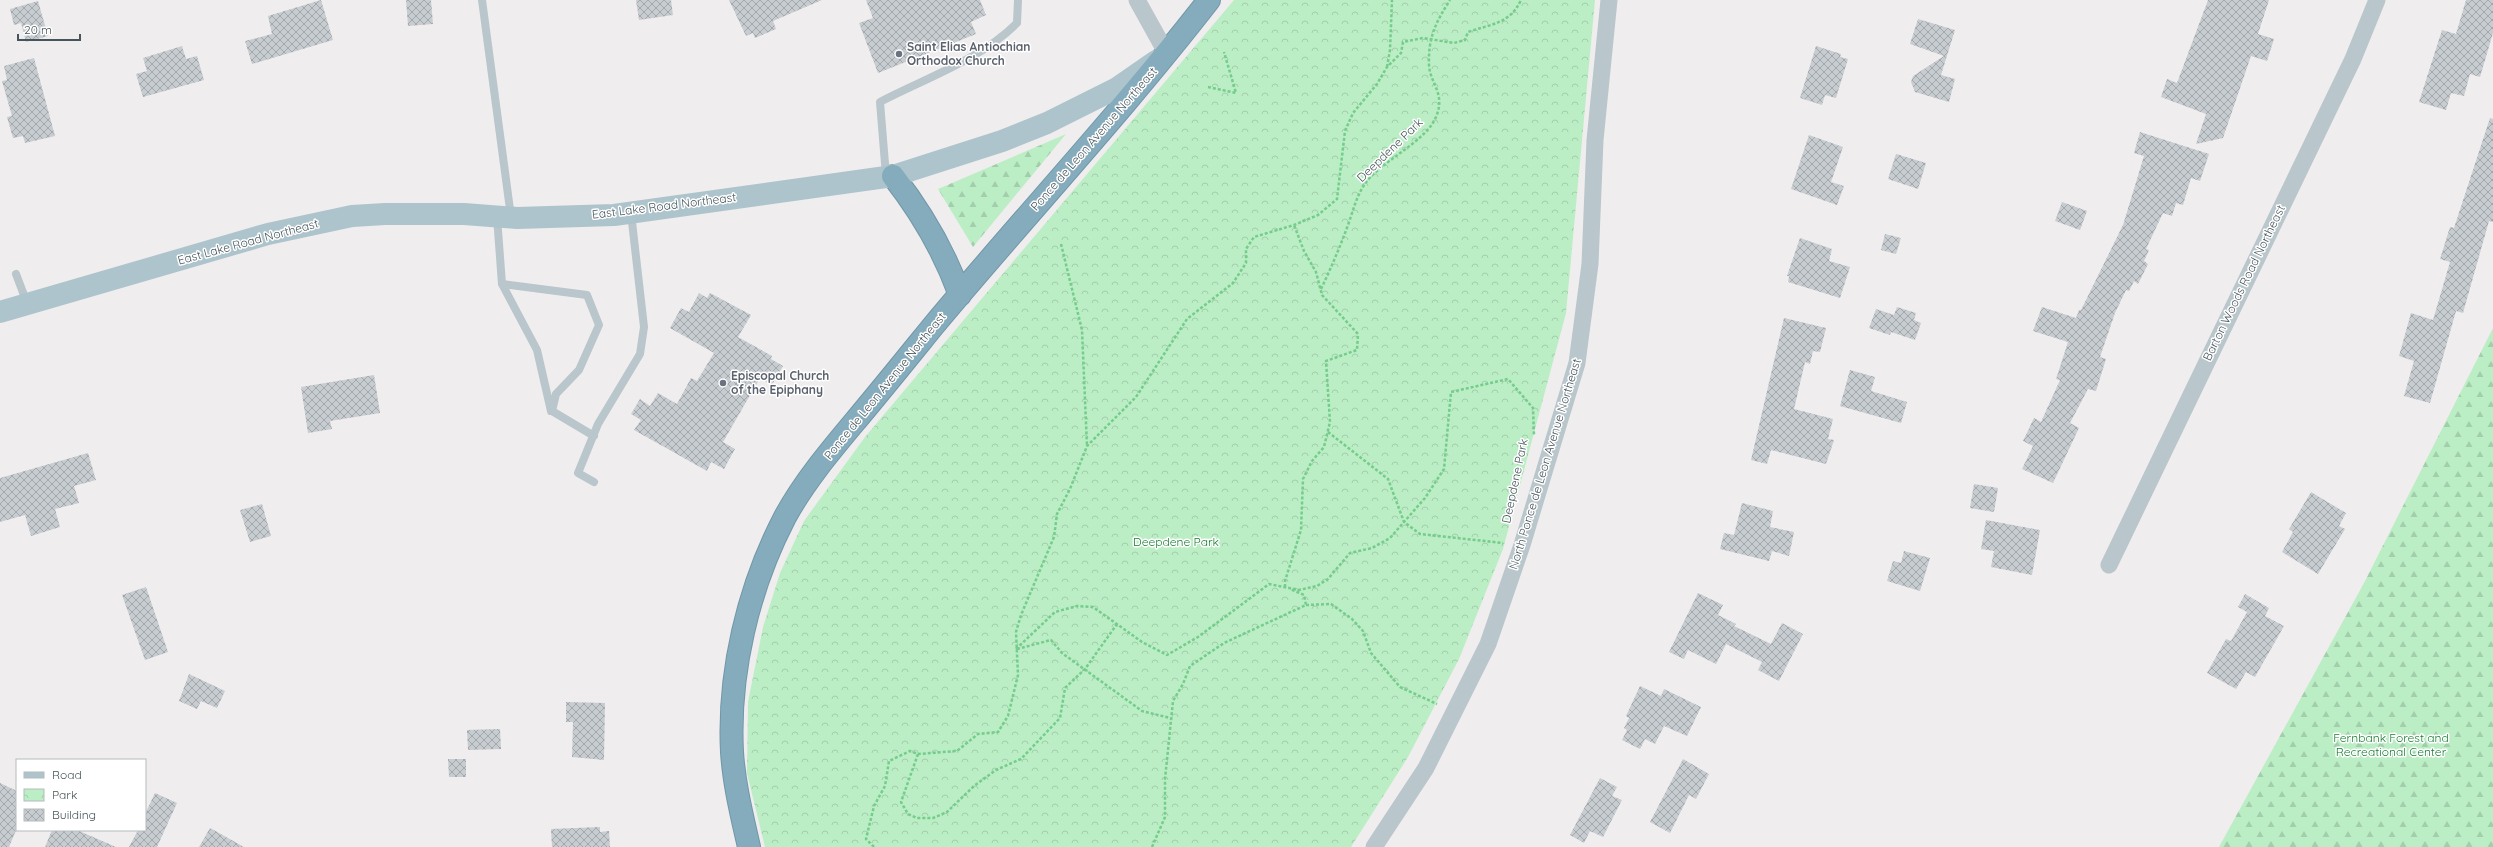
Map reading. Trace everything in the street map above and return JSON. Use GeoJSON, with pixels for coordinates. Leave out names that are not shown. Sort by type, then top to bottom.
{"type":"FeatureCollection","features":[{"type":"Feature","properties":{"kind":"highway","name":"Ponce de Leon Avenue Northeast"},"geometry":{"type":"LineString","coordinates":[[749,847],[736,790],[732,753],[732,717],[739,652],[749,610],[771,549],[786,516],[832,449],[960,295],[1167,54],[1209,0]]}},
{"type":"Feature","properties":{"kind":"highway"},"geometry":{"type":"LineString","coordinates":[[890,177],[918,208],[948,262],[960,295]]}},
{"type":"Feature","properties":{"kind":"main road","name":"East Lake Road Northeast"},"geometry":{"type":"LineString","coordinates":[[0,312],[268,234],[318,223],[385,214],[504,217],[631,213],[890,177],[1002,141],[1047,123],[1117,88],[1167,54]]}},
{"type":"Feature","properties":{"kind":"street"},"geometry":{"type":"LineString","coordinates":[[1137,0],[1167,54]]}},
{"type":"Feature","properties":{"kind":"street","name":"North Ponce de Leon Avenue Northeast"},"geometry":{"type":"LineString","coordinates":[[1374,847],[1426,768],[1488,644],[1522,545],[1577,363],[1590,264],[1595,140],[1609,0]]}},
{"type":"Feature","properties":{"kind":"street","name":"Barton Woods Road Northeast"},"geometry":{"type":"LineString","coordinates":[[2109,566],[2353,59],[2377,0]]}},
{"type":"Feature","properties":{"kind":"lane"},"geometry":{"type":"LineString","coordinates":[[482,0],[504,217],[502,284],[537,350],[552,411],[594,436]]}},
{"type":"Feature","properties":{"kind":"lane"},"geometry":{"type":"LineString","coordinates":[[890,177],[880,102],[968,58],[1000,39],[1017,22],[1018,0]]}},
{"type":"Feature","properties":{"kind":"lane"},"geometry":{"type":"LineString","coordinates":[[594,482],[578,473],[594,436],[640,354],[644,327],[631,213]]}},
{"type":"Feature","properties":{"kind":"lane"},"geometry":{"type":"LineString","coordinates":[[16,274],[27,304]]}},
{"type":"Feature","properties":{"kind":"lane"},"geometry":{"type":"LineString","coordinates":[[502,284],[587,295],[599,325],[579,370],[556,394],[552,411]]}},
{"type":"Feature","properties":{"kind":"path"},"geometry":{"type":"LineString","coordinates":[[1387,67],[1390,50],[1392,0]]}},
{"type":"Feature","properties":{"kind":"path","name":"Deepdene Park"},"geometry":{"type":"LineString","coordinates":[[1320,289],[1334,262],[1355,203],[1365,184],[1422,134],[1436,117],[1440,91],[1432,78],[1429,65],[1431,33],[1450,0]]}},
{"type":"Feature","properties":{"kind":"path"},"geometry":{"type":"LineString","coordinates":[[874,847],[866,840],[874,806],[885,786],[889,761],[910,751],[918,754],[957,751],[978,734],[998,732],[1008,716],[1018,676],[1016,632],[1021,615],[1054,537],[1057,514],[1087,446],[1136,397],[1187,319],[1233,283],[1246,263],[1246,249],[1254,237],[1318,216],[1337,199],[1345,131],[1353,113],[1377,84],[1387,67],[1401,53],[1403,42],[1423,38],[1431,41],[1454,43],[1465,40],[1468,32],[1506,20],[1515,12],[1521,0]]}},
{"type":"Feature","properties":{"kind":"path"},"geometry":{"type":"LineString","coordinates":[[1208,87],[1236,93],[1224,52]]}},
{"type":"Feature","properties":{"kind":"path"},"geometry":{"type":"LineString","coordinates":[[1294,225],[1304,251],[1316,272],[1322,295],[1358,334],[1357,350],[1326,361],[1330,422],[1324,447],[1312,461],[1304,479],[1301,530],[1285,581],[1285,587],[1304,596],[1306,605]]}},
{"type":"Feature","properties":{"kind":"path"},"geometry":{"type":"LineString","coordinates":[[1061,244],[1082,330],[1087,446]]}},
{"type":"Feature","properties":{"kind":"path","name":"Deepdene Park"},"geometry":{"type":"LineString","coordinates":[[1016,649],[1055,612],[1077,606],[1093,607],[1142,642],[1167,655],[1198,637],[1269,584],[1299,590],[1317,586],[1328,579],[1350,553],[1372,548],[1390,538],[1425,498],[1444,469],[1451,392],[1508,379],[1533,408],[1534,438]]}},
{"type":"Feature","properties":{"kind":"path"},"geometry":{"type":"LineString","coordinates":[[1328,432],[1388,479],[1404,522],[1420,534],[1511,543]]}},
{"type":"Feature","properties":{"kind":"path"},"geometry":{"type":"LineString","coordinates":[[1152,847],[1165,817],[1172,701],[1183,684],[1190,666],[1224,643],[1306,605],[1331,604],[1352,619],[1363,631],[1371,653],[1400,686],[1453,712]]}},
{"type":"Feature","properties":{"kind":"path"},"geometry":{"type":"LineString","coordinates":[[918,754],[901,802],[908,814],[917,818],[933,818],[947,812],[974,786],[996,770],[1021,759],[1040,741],[1060,718],[1065,688],[1085,669],[1117,624]]}},
{"type":"Feature","properties":{"kind":"path"},"geometry":{"type":"LineString","coordinates":[[1016,649],[1051,640],[1062,653],[1142,711],[1170,718]]}},
{"type":"Feature","properties":{"kind":"green space","name":"Deepdene Park"},"geometry":{"type":"Polygon","coordinates":[[[1234,0],[1595,0],[1566,313],[1503,549],[1459,659],[1408,757],[1351,847],[765,847],[747,773],[748,702],[763,627],[780,573],[804,521],[865,437],[1234,0]]]}},
{"type":"Feature","properties":{"kind":"green space"},"geometry":{"type":"Polygon","coordinates":[[[1066,134],[973,247],[938,189],[1066,134]]]}},
{"type":"Feature","properties":{"kind":"green space","name":"Fernbank Forest and Recreational Center"},"geometry":{"type":"Polygon","coordinates":[[[2493,328],[2493,847],[2219,847],[2364,583],[2493,328]]]}},
{"type":"Feature","properties":{"kind":"building"},"geometry":{"type":"Polygon","coordinates":[[[321,0],[333,40],[252,64],[245,41],[272,34],[268,16],[321,0]]]}},
{"type":"Feature","properties":{"kind":"building"},"geometry":{"type":"Polygon","coordinates":[[[406,0],[431,0],[433,24],[408,26],[406,0]]]}},
{"type":"Feature","properties":{"kind":"building"},"geometry":{"type":"Polygon","coordinates":[[[636,0],[671,0],[673,15],[639,20],[636,0]]]}},
{"type":"Feature","properties":{"kind":"building"},"geometry":{"type":"Polygon","coordinates":[[[729,0],[822,0],[773,21],[776,29],[755,38],[753,33],[746,36],[729,0]]]}},
{"type":"Feature","properties":{"kind":"building","name":"Saint Elias Antiochian Orthodox Church"},"geometry":{"type":"Polygon","coordinates":[[[866,0],[980,0],[986,15],[971,22],[976,34],[878,73],[859,23],[873,18],[866,0]]]}},
{"type":"Feature","properties":{"kind":"building"},"geometry":{"type":"Polygon","coordinates":[[[2208,0],[2269,0],[2258,34],[2274,39],[2267,61],[2251,56],[2223,138],[2196,144],[2206,114],[2161,97],[2167,79],[2177,83],[2208,0]]]}},
{"type":"Feature","properties":{"kind":"building"},"geometry":{"type":"Polygon","coordinates":[[[2466,0],[2493,0],[2493,33],[2480,77],[2470,74],[2464,96],[2451,93],[2446,110],[2419,102],[2442,30],[2456,34],[2466,0]]]}},
{"type":"Feature","properties":{"kind":"building"},"geometry":{"type":"Polygon","coordinates":[[[38,1],[48,36],[26,42],[21,23],[14,25],[10,9],[38,1]]]}},
{"type":"Feature","properties":{"kind":"building"},"geometry":{"type":"Polygon","coordinates":[[[1918,19],[1955,30],[1941,75],[1955,79],[1949,102],[1915,92],[1911,82],[1913,76],[1944,56],[1910,44],[1918,19]]]}},
{"type":"Feature","properties":{"kind":"building"},"geometry":{"type":"Polygon","coordinates":[[[182,46],[186,59],[197,56],[204,80],[143,97],[136,74],[147,71],[143,58],[182,46]]]}},
{"type":"Feature","properties":{"kind":"building"},"geometry":{"type":"Polygon","coordinates":[[[1816,46],[1841,54],[1840,57],[1848,59],[1836,98],[1825,95],[1822,105],[1800,98],[1816,46]]]}},
{"type":"Feature","properties":{"kind":"building"},"geometry":{"type":"Polygon","coordinates":[[[34,58],[55,136],[25,143],[23,136],[13,138],[7,117],[12,116],[2,81],[7,80],[4,66],[34,58]]]}},
{"type":"Feature","properties":{"kind":"building"},"geometry":{"type":"Polygon","coordinates":[[[2490,118],[2493,119],[2493,222],[2489,221],[2463,313],[2456,311],[2430,403],[2404,396],[2414,361],[2399,356],[2411,313],[2433,320],[2450,262],[2440,259],[2450,227],[2454,228],[2490,118]]]}},
{"type":"Feature","properties":{"kind":"building"},"geometry":{"type":"Polygon","coordinates":[[[2140,132],[2209,154],[2200,181],[2191,178],[2183,205],[2176,203],[2172,216],[2163,213],[2146,249],[2149,250],[2144,261],[2148,264],[2138,284],[2134,281],[2129,291],[2126,290],[2115,313],[2100,357],[2106,359],[2096,391],[2088,389],[2070,423],[2079,428],[2053,483],[2022,469],[2033,446],[2023,441],[2034,418],[2041,422],[2060,380],[2056,379],[2068,342],[2033,331],[2042,307],[2076,318],[2079,310],[2081,310],[2123,225],[2144,156],[2134,153],[2140,132]]]}},
{"type":"Feature","properties":{"kind":"building"},"geometry":{"type":"Polygon","coordinates":[[[1809,135],[1843,147],[1831,182],[1844,186],[1837,205],[1791,189],[1809,135]]]}},
{"type":"Feature","properties":{"kind":"building"},"geometry":{"type":"Polygon","coordinates":[[[1896,154],[1926,163],[1918,189],[1888,179],[1896,154]]]}},
{"type":"Feature","properties":{"kind":"building"},"geometry":{"type":"Polygon","coordinates":[[[2062,202],[2087,211],[2080,230],[2055,221],[2062,202]]]}},
{"type":"Feature","properties":{"kind":"building"},"geometry":{"type":"Polygon","coordinates":[[[1885,234],[1901,238],[1896,254],[1881,250],[1885,234]]]}},
{"type":"Feature","properties":{"kind":"building"},"geometry":{"type":"Polygon","coordinates":[[[1800,238],[1832,249],[1829,261],[1850,267],[1840,298],[1788,282],[1789,276],[1787,276],[1800,238]]]}},
{"type":"Feature","properties":{"kind":"building","name":"Episcopal Church of the Epiphany"},"geometry":{"type":"Polygon","coordinates":[[[699,293],[707,298],[710,293],[751,315],[738,337],[772,356],[771,359],[783,366],[772,385],[760,378],[723,442],[735,449],[724,469],[711,462],[707,471],[634,430],[641,420],[631,414],[640,399],[650,406],[658,393],[677,404],[691,378],[697,381],[714,353],[670,328],[681,308],[689,312],[699,293]]]}},
{"type":"Feature","properties":{"kind":"building"},"geometry":{"type":"Polygon","coordinates":[[[1897,307],[1916,313],[1914,320],[1921,323],[1915,340],[1891,332],[1890,335],[1869,328],[1876,309],[1894,315],[1897,307]]]}},
{"type":"Feature","properties":{"kind":"building"},"geometry":{"type":"Polygon","coordinates":[[[1784,318],[1826,328],[1820,352],[1813,351],[1810,364],[1805,362],[1794,409],[1833,419],[1828,439],[1834,440],[1826,464],[1771,450],[1767,464],[1751,460],[1784,318]]]}},
{"type":"Feature","properties":{"kind":"building"},"geometry":{"type":"Polygon","coordinates":[[[1850,370],[1875,377],[1871,391],[1907,402],[1901,423],[1840,406],[1850,370]]]}},
{"type":"Feature","properties":{"kind":"building"},"geometry":{"type":"Polygon","coordinates":[[[374,375],[380,413],[330,421],[332,429],[308,433],[301,387],[374,375]]]}},
{"type":"Feature","properties":{"kind":"building"},"geometry":{"type":"Polygon","coordinates":[[[88,453],[96,480],[74,486],[79,503],[55,509],[60,527],[31,536],[25,515],[0,522],[0,478],[88,453]]]}},
{"type":"Feature","properties":{"kind":"building"},"geometry":{"type":"Polygon","coordinates":[[[1974,484],[1998,488],[1994,512],[1970,508],[1974,484]]]}},
{"type":"Feature","properties":{"kind":"building"},"geometry":{"type":"Polygon","coordinates":[[[2311,492],[2346,513],[2339,526],[2345,529],[2318,574],[2282,552],[2293,532],[2289,529],[2311,492]]]}},
{"type":"Feature","properties":{"kind":"building"},"geometry":{"type":"Polygon","coordinates":[[[1742,503],[1773,511],[1770,527],[1794,532],[1789,556],[1772,551],[1769,561],[1720,549],[1724,533],[1734,535],[1742,503]]]}},
{"type":"Feature","properties":{"kind":"building"},"geometry":{"type":"Polygon","coordinates":[[[262,504],[271,536],[250,542],[240,510],[262,504]]]}},
{"type":"Feature","properties":{"kind":"building"},"geometry":{"type":"Polygon","coordinates":[[[1986,520],[2040,530],[2032,575],[1991,567],[1994,551],[1981,549],[1986,520]]]}},
{"type":"Feature","properties":{"kind":"building"},"geometry":{"type":"Polygon","coordinates":[[[1904,551],[1930,558],[1920,591],[1887,581],[1893,561],[1901,563],[1904,551]]]}},
{"type":"Feature","properties":{"kind":"building"},"geometry":{"type":"Polygon","coordinates":[[[146,587],[168,652],[145,660],[122,595],[146,587]]]}},
{"type":"Feature","properties":{"kind":"building"},"geometry":{"type":"Polygon","coordinates":[[[1698,593],[1723,605],[1718,615],[1736,624],[1734,626],[1771,644],[1782,623],[1803,634],[1779,681],[1758,670],[1762,662],[1726,644],[1716,664],[1688,650],[1684,659],[1669,652],[1698,593]]]}},
{"type":"Feature","properties":{"kind":"building"},"geometry":{"type":"Polygon","coordinates":[[[2245,594],[2269,608],[2265,616],[2284,626],[2255,677],[2246,672],[2236,689],[2207,673],[2226,639],[2231,641],[2247,612],[2238,607],[2245,594]]]}},
{"type":"Feature","properties":{"kind":"building"},"geometry":{"type":"Polygon","coordinates":[[[189,674],[225,691],[217,708],[201,701],[197,709],[179,701],[189,674]]]}},
{"type":"Feature","properties":{"kind":"building"},"geometry":{"type":"Polygon","coordinates":[[[1640,686],[1661,696],[1664,689],[1701,707],[1687,736],[1664,726],[1655,744],[1645,739],[1640,749],[1622,740],[1627,730],[1624,728],[1629,718],[1626,716],[1640,686]]]}},
{"type":"Feature","properties":{"kind":"building"},"geometry":{"type":"Polygon","coordinates":[[[566,702],[605,703],[604,760],[572,757],[573,722],[566,722],[566,702]]]}},
{"type":"Feature","properties":{"kind":"building"},"geometry":{"type":"Polygon","coordinates":[[[500,729],[501,749],[468,750],[467,730],[500,729]]]}},
{"type":"Feature","properties":{"kind":"building"},"geometry":{"type":"Polygon","coordinates":[[[448,759],[466,759],[466,777],[449,777],[448,759]]]}},
{"type":"Feature","properties":{"kind":"building"},"geometry":{"type":"Polygon","coordinates":[[[1683,759],[1709,774],[1696,799],[1689,795],[1670,833],[1650,822],[1683,759]]]}},
{"type":"Feature","properties":{"kind":"building"},"geometry":{"type":"Polygon","coordinates":[[[1600,778],[1617,787],[1612,796],[1622,800],[1603,837],[1590,831],[1584,843],[1570,835],[1600,778]]]}},
{"type":"Feature","properties":{"kind":"building"},"geometry":{"type":"Polygon","coordinates":[[[0,783],[16,791],[16,830],[9,847],[0,847],[0,783]]]}},
{"type":"Feature","properties":{"kind":"building"},"geometry":{"type":"Polygon","coordinates":[[[155,793],[177,803],[157,847],[129,847],[137,831],[146,831],[146,812],[155,793]]]}},
{"type":"Feature","properties":{"kind":"building"},"geometry":{"type":"Polygon","coordinates":[[[600,827],[600,832],[609,831],[610,847],[552,847],[551,829],[600,827]]]}},
{"type":"Feature","properties":{"kind":"building"},"geometry":{"type":"Polygon","coordinates":[[[210,828],[244,847],[199,847],[210,828]]]}},
{"type":"Feature","properties":{"kind":"building"},"geometry":{"type":"Polygon","coordinates":[[[52,831],[79,831],[116,847],[45,847],[52,831]]]}},
{"type":"Feature","properties":{"kind":"place","name":"Saint Elias Antiochian Orthodox Church"},"geometry":{"type":"Point","coordinates":[899,54]}},
{"type":"Feature","properties":{"kind":"place","name":"Episcopal Church of the Epiphany"},"geometry":{"type":"Point","coordinates":[723,383]}}]}
